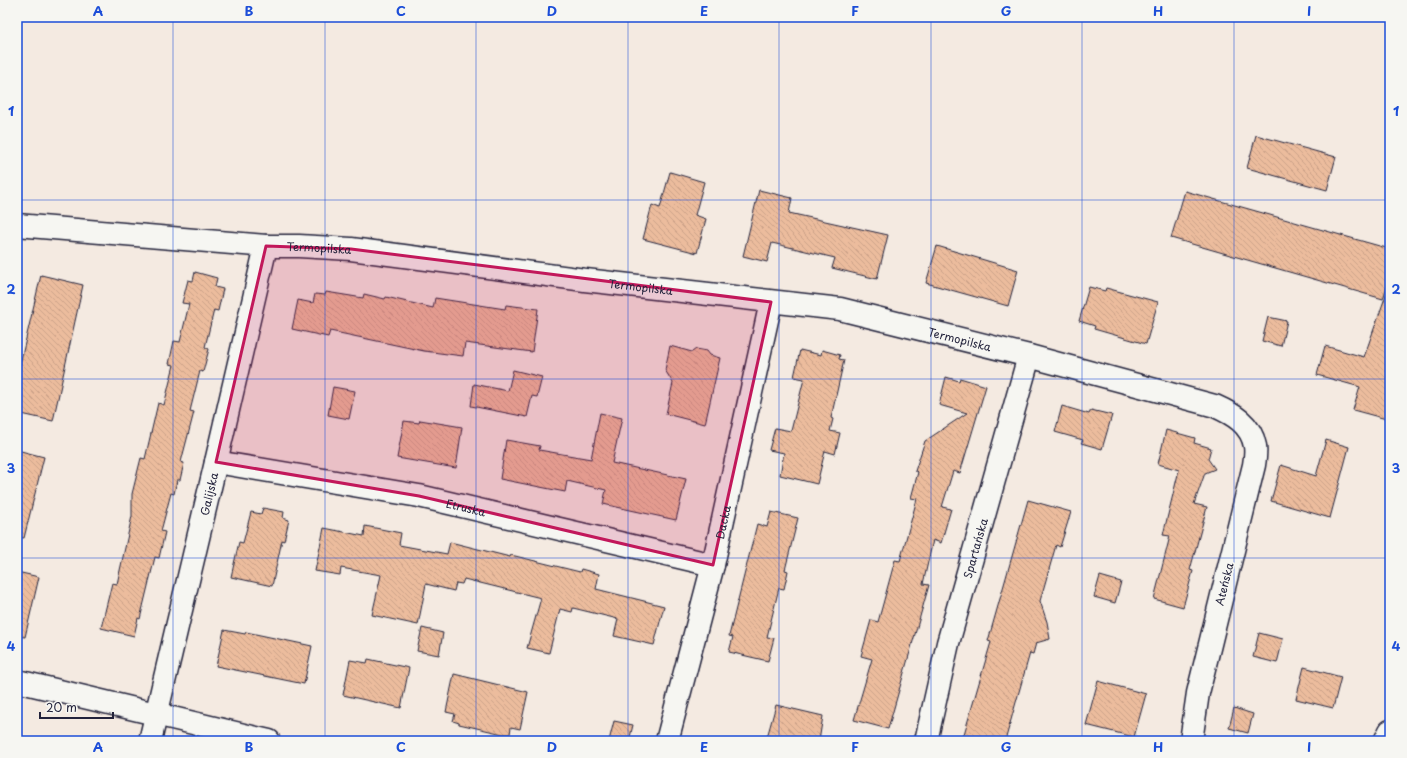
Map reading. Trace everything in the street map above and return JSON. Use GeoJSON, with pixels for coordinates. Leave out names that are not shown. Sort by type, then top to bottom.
{"type":"FeatureCollection","features":[{"type":"Feature","properties":{"kind":"street","name":"Termopilska"},"geometry":{"type":"LineString","coordinates":[[17,225],[266,246],[351,249],[585,280],[840,309],[1029,356],[1215,406],[1233,414],[1248,428]]}},
{"type":"Feature","properties":{"kind":"street","name":"Galijska"},"geometry":{"type":"LineString","coordinates":[[150,741],[266,246]]}},
{"type":"Feature","properties":{"kind":"street","name":"Dacka"},"geometry":{"type":"LineString","coordinates":[[667,741],[713,564],[771,302]]}},
{"type":"Feature","properties":{"kind":"street","name":"Spartańska"},"geometry":{"type":"LineString","coordinates":[[926,741],[948,643],[1029,356]]}},
{"type":"Feature","properties":{"kind":"street","name":"Ateńska"},"geometry":{"type":"LineString","coordinates":[[1191,741],[1198,693],[1254,465],[1255,446],[1248,428]]}},
{"type":"Feature","properties":{"kind":"street","name":"Etruska"},"geometry":{"type":"LineString","coordinates":[[216,462],[419,496],[713,564]]}},
{"type":"Feature","properties":{"kind":"street"},"geometry":{"type":"LineString","coordinates":[[17,681],[269,741]]}},
{"type":"Feature","properties":{"kind":"street"},"geometry":{"type":"LineString","coordinates":[[1385,741],[1390,731]]}},
{"type":"Feature","properties":{"kind":"highlighted area"},"geometry":{"type":"Polygon","coordinates":[[[266,246],[351,249],[771,302],[713,565],[419,496],[216,462],[266,246]]]}},
{"type":"Feature","properties":{"kind":"building"},"geometry":{"type":"Polygon","coordinates":[[[1256,135],[1336,157],[1327,190],[1247,168],[1256,135]]]}},
{"type":"Feature","properties":{"kind":"building"},"geometry":{"type":"Polygon","coordinates":[[[670,172],[704,182],[695,215],[706,219],[697,253],[643,239],[652,205],[660,208],[670,172]]]}},
{"type":"Feature","properties":{"kind":"building"},"geometry":{"type":"Polygon","coordinates":[[[759,190],[792,198],[789,213],[888,235],[877,279],[832,268],[835,258],[772,243],[767,262],[743,256],[759,190]]]}},
{"type":"Feature","properties":{"kind":"building"},"geometry":{"type":"Polygon","coordinates":[[[1185,191],[1390,249],[1390,276],[1383,299],[1171,238],[1185,191]]]}},
{"type":"Feature","properties":{"kind":"building"},"geometry":{"type":"Polygon","coordinates":[[[937,246],[1018,270],[1008,306],[926,283],[937,246]]]}},
{"type":"Feature","properties":{"kind":"building"},"geometry":{"type":"Polygon","coordinates":[[[195,272],[217,278],[215,287],[223,289],[218,311],[214,310],[205,347],[209,349],[203,372],[200,371],[190,411],[194,412],[181,462],[184,463],[180,480],[177,480],[174,494],[171,493],[161,531],[165,532],[159,558],[155,557],[140,619],[138,618],[134,636],[101,628],[112,583],[117,584],[132,516],[132,494],[141,458],[145,459],[158,403],[164,405],[174,365],[169,364],[174,341],[180,342],[189,304],[182,303],[188,280],[193,281],[195,272]]]}},
{"type":"Feature","properties":{"kind":"building"},"geometry":{"type":"Polygon","coordinates":[[[41,275],[83,285],[53,421],[17,413],[17,377],[41,275]]]}},
{"type":"Feature","properties":{"kind":"building"},"geometry":{"type":"Polygon","coordinates":[[[1089,287],[1105,291],[1106,288],[1158,302],[1146,344],[1094,329],[1095,326],[1079,321],[1089,287]]]}},
{"type":"Feature","properties":{"kind":"building"},"geometry":{"type":"Polygon","coordinates":[[[326,292],[363,298],[364,294],[385,299],[386,297],[433,308],[435,298],[505,309],[506,305],[538,309],[532,352],[465,343],[463,356],[424,351],[330,331],[328,337],[292,329],[298,300],[313,303],[315,294],[325,295],[326,292]]]}},
{"type":"Feature","properties":{"kind":"building"},"geometry":{"type":"Polygon","coordinates":[[[1387,292],[1390,292],[1390,420],[1353,410],[1360,387],[1317,375],[1325,346],[1364,357],[1387,292]]]}},
{"type":"Feature","properties":{"kind":"building"},"geometry":{"type":"Polygon","coordinates":[[[1268,317],[1287,321],[1281,346],[1262,341],[1268,317]]]}},
{"type":"Feature","properties":{"kind":"building"},"geometry":{"type":"Polygon","coordinates":[[[670,346],[692,352],[696,349],[707,351],[710,355],[720,358],[705,424],[666,414],[673,383],[665,370],[670,346]]]}},
{"type":"Feature","properties":{"kind":"building"},"geometry":{"type":"Polygon","coordinates":[[[800,350],[821,355],[822,350],[840,355],[839,359],[844,360],[831,418],[833,419],[830,431],[840,433],[835,454],[825,451],[817,484],[780,475],[784,453],[769,450],[775,428],[791,431],[804,379],[794,377],[800,350]]]}},
{"type":"Feature","properties":{"kind":"building"},"geometry":{"type":"Polygon","coordinates":[[[513,370],[542,377],[537,397],[532,396],[527,417],[471,406],[474,384],[508,391],[513,370]]]}},
{"type":"Feature","properties":{"kind":"building"},"geometry":{"type":"Polygon","coordinates":[[[946,377],[959,381],[960,378],[986,386],[960,473],[953,471],[942,507],[951,509],[941,543],[933,540],[923,584],[929,585],[888,729],[854,720],[872,659],[861,656],[871,620],[878,622],[895,560],[900,561],[917,499],[911,498],[918,472],[915,471],[925,441],[967,413],[939,405],[946,377]]]}},
{"type":"Feature","properties":{"kind":"building"},"geometry":{"type":"Polygon","coordinates":[[[333,387],[355,391],[349,419],[328,415],[333,387]]]}},
{"type":"Feature","properties":{"kind":"building"},"geometry":{"type":"Polygon","coordinates":[[[1062,406],[1089,414],[1091,410],[1112,415],[1102,449],[1081,443],[1083,440],[1055,432],[1062,406]]]}},
{"type":"Feature","properties":{"kind":"building"},"geometry":{"type":"Polygon","coordinates":[[[600,413],[622,418],[612,463],[686,479],[676,520],[603,504],[606,490],[567,481],[565,492],[500,479],[506,440],[540,446],[539,450],[591,459],[600,413]]]}},
{"type":"Feature","properties":{"kind":"building"},"geometry":{"type":"Polygon","coordinates":[[[420,420],[462,427],[456,468],[397,458],[404,421],[419,423],[420,420]]]}},
{"type":"Feature","properties":{"kind":"building"},"geometry":{"type":"Polygon","coordinates":[[[1166,430],[1195,438],[1194,443],[1211,448],[1208,459],[1215,469],[1205,473],[1194,504],[1207,507],[1190,570],[1193,571],[1183,607],[1154,599],[1170,536],[1163,535],[1179,470],[1158,464],[1166,430]]]}},
{"type":"Feature","properties":{"kind":"building"},"geometry":{"type":"Polygon","coordinates":[[[1326,440],[1349,447],[1330,518],[1271,501],[1281,465],[1316,476],[1326,440]]]}},
{"type":"Feature","properties":{"kind":"building"},"geometry":{"type":"Polygon","coordinates":[[[17,450],[44,457],[24,538],[17,537],[17,450]]]}},
{"type":"Feature","properties":{"kind":"building"},"geometry":{"type":"Polygon","coordinates":[[[1028,500],[1071,512],[1060,547],[1056,545],[1040,601],[1047,622],[1050,639],[1036,643],[1033,654],[1030,653],[1005,741],[962,741],[991,642],[988,641],[1028,500]]]}},
{"type":"Feature","properties":{"kind":"building"},"geometry":{"type":"Polygon","coordinates":[[[263,508],[284,512],[283,518],[289,520],[284,541],[282,540],[272,586],[231,577],[239,542],[243,543],[251,512],[261,514],[263,508]]]}},
{"type":"Feature","properties":{"kind":"building"},"geometry":{"type":"Polygon","coordinates":[[[771,512],[798,518],[785,570],[788,571],[784,589],[779,588],[767,637],[774,638],[768,661],[729,652],[733,637],[729,636],[757,524],[767,527],[771,512]]]}},
{"type":"Feature","properties":{"kind":"building"},"geometry":{"type":"Polygon","coordinates":[[[365,526],[401,533],[399,545],[447,554],[450,542],[510,557],[511,555],[580,572],[581,569],[599,574],[596,589],[664,606],[654,645],[614,636],[618,619],[573,608],[572,612],[560,609],[549,653],[527,648],[541,598],[464,579],[462,584],[456,583],[454,591],[426,584],[418,625],[372,615],[381,575],[341,568],[340,575],[315,571],[324,528],[364,536],[365,526]]]}},
{"type":"Feature","properties":{"kind":"building"},"geometry":{"type":"Polygon","coordinates":[[[17,572],[39,577],[25,637],[17,636],[17,572]]]}},
{"type":"Feature","properties":{"kind":"building"},"geometry":{"type":"Polygon","coordinates":[[[1100,576],[1121,582],[1115,603],[1094,597],[1100,576]]]}},
{"type":"Feature","properties":{"kind":"building"},"geometry":{"type":"Polygon","coordinates":[[[422,628],[443,633],[439,655],[417,651],[422,628]]]}},
{"type":"Feature","properties":{"kind":"building"},"geometry":{"type":"Polygon","coordinates":[[[224,630],[245,634],[246,632],[312,646],[304,684],[216,666],[224,630]]]}},
{"type":"Feature","properties":{"kind":"building"},"geometry":{"type":"Polygon","coordinates":[[[1259,633],[1283,639],[1277,663],[1253,657],[1259,633]]]}},
{"type":"Feature","properties":{"kind":"building"},"geometry":{"type":"Polygon","coordinates":[[[368,659],[409,668],[401,708],[343,695],[350,660],[367,663],[368,659]]]}},
{"type":"Feature","properties":{"kind":"building"},"geometry":{"type":"Polygon","coordinates":[[[1304,667],[1341,677],[1333,708],[1296,699],[1304,667]]]}},
{"type":"Feature","properties":{"kind":"building"},"geometry":{"type":"Polygon","coordinates":[[[454,674],[528,692],[520,729],[511,727],[510,734],[503,734],[459,724],[453,721],[455,714],[446,712],[454,674]]]}},
{"type":"Feature","properties":{"kind":"building"},"geometry":{"type":"Polygon","coordinates":[[[1098,681],[1146,694],[1134,737],[1086,725],[1098,681]]]}},
{"type":"Feature","properties":{"kind":"building"},"geometry":{"type":"Polygon","coordinates":[[[776,705],[823,716],[819,741],[766,741],[776,705]]]}},
{"type":"Feature","properties":{"kind":"building"},"geometry":{"type":"Polygon","coordinates":[[[1234,708],[1253,714],[1248,733],[1229,728],[1234,708]]]}},
{"type":"Feature","properties":{"kind":"building"},"geometry":{"type":"Polygon","coordinates":[[[614,721],[633,725],[629,741],[609,741],[614,721]]]}}]}
